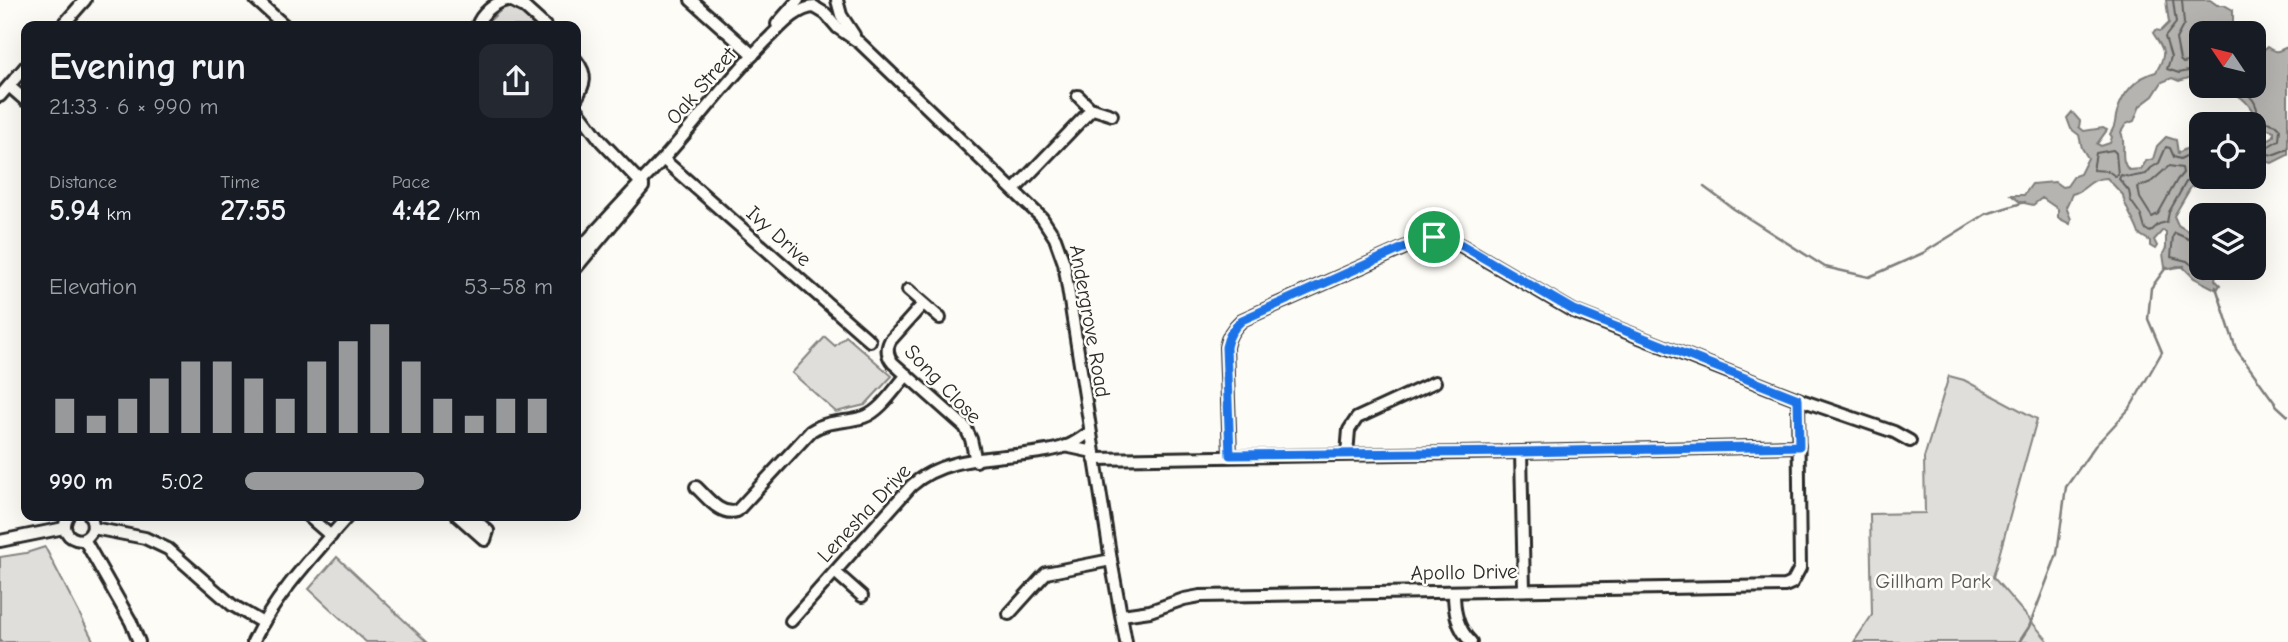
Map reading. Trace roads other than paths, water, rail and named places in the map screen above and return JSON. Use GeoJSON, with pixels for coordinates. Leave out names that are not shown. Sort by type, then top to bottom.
{"type":"FeatureCollection","features":[{"type":"Feature","properties":{"kind":"street"},"geometry":{"type":"LineString","coordinates":[[256,0],[279,21]]}},
{"type":"Feature","properties":{"kind":"street"},"geometry":{"type":"LineString","coordinates":[[479,21],[495,4],[508,0],[524,7],[539,21]]}},
{"type":"Feature","properties":{"kind":"street"},"geometry":{"type":"LineString","coordinates":[[691,0],[753,55]]}},
{"type":"Feature","properties":{"kind":"street","name":"Oak Street"},"geometry":{"type":"LineString","coordinates":[[768,38],[798,0]]}},
{"type":"Feature","properties":{"kind":"street","name":"Oak Street"},"geometry":{"type":"LineString","coordinates":[[581,248],[641,184],[768,38],[798,12],[813,5],[828,7],[836,0]]}},
{"type":"Feature","properties":{"kind":"street","name":"Andergrove Road"},"geometry":{"type":"LineString","coordinates":[[836,0],[842,18],[860,43]]}},
{"type":"Feature","properties":{"kind":"street"},"geometry":{"type":"LineString","coordinates":[[65,21],[77,3]]}},
{"type":"Feature","properties":{"kind":"street","name":"Andergrove Road"},"geometry":{"type":"LineString","coordinates":[[813,5],[828,15],[838,28],[860,43],[1014,190],[1046,223],[1061,251],[1126,642]]}},
{"type":"Feature","properties":{"kind":"street"},"geometry":{"type":"LineString","coordinates":[[581,68],[585,79],[581,91]]}},
{"type":"Feature","properties":{"kind":"street"},"geometry":{"type":"LineString","coordinates":[[0,96],[21,72]]}},
{"type":"Feature","properties":{"kind":"street"},"geometry":{"type":"LineString","coordinates":[[9,86],[21,97]]}},
{"type":"Feature","properties":{"kind":"street"},"geometry":{"type":"LineString","coordinates":[[1078,96],[1092,109],[1111,115]]}},
{"type":"Feature","properties":{"kind":"street"},"geometry":{"type":"LineString","coordinates":[[1014,190],[1092,109]]}},
{"type":"Feature","properties":{"kind":"street"},"geometry":{"type":"LineString","coordinates":[[581,115],[600,141],[641,184]]}},
{"type":"Feature","properties":{"kind":"street","name":"Ivy Drive"},"geometry":{"type":"LineString","coordinates":[[663,159],[870,341]]}},
{"type":"Feature","properties":{"kind":"street","name":"Oak Street"},"geometry":{"type":"LineString","coordinates":[[581,262],[613,225],[641,184]]}},
{"type":"Feature","properties":{"kind":"street"},"geometry":{"type":"LineString","coordinates":[[1230,455],[1226,347],[1227,339],[1235,326],[1242,320],[1412,244],[1434,237],[1458,243],[1573,310],[1798,399],[1894,432],[1910,441]]}},
{"type":"Feature","properties":{"kind":"street","name":"Song Close"},"geometry":{"type":"LineString","coordinates":[[908,290],[940,318]]}},
{"type":"Feature","properties":{"kind":"street","name":"Song Close"},"geometry":{"type":"LineString","coordinates":[[923,304],[888,346],[890,359],[965,427],[976,461]]}},
{"type":"Feature","properties":{"kind":"street"},"geometry":{"type":"LineString","coordinates":[[696,487],[723,512],[737,511],[811,431],[822,425],[863,418],[871,414],[906,375]]}},
{"type":"Feature","properties":{"kind":"street"},"geometry":{"type":"LineString","coordinates":[[1347,454],[1349,430],[1357,418],[1435,382]]}},
{"type":"Feature","properties":{"kind":"street"},"geometry":{"type":"LineString","coordinates":[[1798,399],[1800,569],[1793,580],[1804,590]]}},
{"type":"Feature","properties":{"kind":"street","name":"Lenesha Drive"},"geometry":{"type":"LineString","coordinates":[[791,621],[919,478],[941,467],[1065,446],[1090,432]]}},
{"type":"Feature","properties":{"kind":"street","name":"Lenesha Drive"},"geometry":{"type":"LineString","coordinates":[[1065,446],[1094,455],[1521,452],[1799,446]]}},
{"type":"Feature","properties":{"kind":"street"},"geometry":{"type":"LineString","coordinates":[[1521,452],[1524,590]]}},
{"type":"Feature","properties":{"kind":"street"},"geometry":{"type":"LineString","coordinates":[[0,541],[66,522],[71,538],[84,539],[93,528],[91,521]]}},
{"type":"Feature","properties":{"kind":"street"},"geometry":{"type":"LineString","coordinates":[[314,521],[331,536]]}},
{"type":"Feature","properties":{"kind":"street"},"geometry":{"type":"LineString","coordinates":[[253,642],[285,591],[344,521]]}},
{"type":"Feature","properties":{"kind":"street"},"geometry":{"type":"LineString","coordinates":[[465,521],[486,535],[475,521]]}},
{"type":"Feature","properties":{"kind":"street"},"geometry":{"type":"LineString","coordinates":[[93,528],[124,532],[169,549],[232,605],[263,623]]}},
{"type":"Feature","properties":{"kind":"street"},"geometry":{"type":"LineString","coordinates":[[84,539],[131,622],[139,642]]}},
{"type":"Feature","properties":{"kind":"street"},"geometry":{"type":"LineString","coordinates":[[1009,614],[1046,573],[1111,560]]}},
{"type":"Feature","properties":{"kind":"street"},"geometry":{"type":"LineString","coordinates":[[835,572],[862,596]]}},
{"type":"Feature","properties":{"kind":"street","name":"Apollo Drive"},"geometry":{"type":"LineString","coordinates":[[1122,615],[1150,611],[1200,596],[1768,587],[1785,586],[1793,580]]}},
{"type":"Feature","properties":{"kind":"street"},"geometry":{"type":"LineString","coordinates":[[1454,592],[1454,612],[1461,629],[1471,642]]}},
{"type":"Feature","properties":{"kind":"water"},"geometry":{"type":"Polygon","coordinates":[[[2166,0],[2210,0],[2233,10],[2233,21],[2189,21],[2189,78],[2179,81],[2172,78],[2162,82],[2153,96],[2140,106],[2134,121],[2126,124],[2121,132],[2123,157],[2129,170],[2141,169],[2146,161],[2153,159],[2157,146],[2166,137],[2176,140],[2178,153],[2189,146],[2190,189],[2174,216],[2178,225],[2189,232],[2189,273],[2183,267],[2165,267],[2163,254],[2166,248],[2166,232],[2163,230],[2154,240],[2157,246],[2155,249],[2150,246],[2150,241],[2139,234],[2123,195],[2107,178],[2096,180],[2072,194],[2066,207],[2071,219],[2070,224],[2058,218],[2058,209],[2042,198],[2033,205],[2020,202],[2011,195],[2024,195],[2032,184],[2055,182],[2062,187],[2067,186],[2074,176],[2080,174],[2088,158],[2079,135],[2071,129],[2067,118],[2072,112],[2084,131],[2103,128],[2107,130],[2097,144],[2101,146],[2110,143],[2110,134],[2123,98],[2136,82],[2156,72],[2162,61],[2162,49],[2153,33],[2155,30],[2161,31],[2169,23],[2166,0]]]}},
{"type":"Feature","properties":{"kind":"water"},"geometry":{"type":"Polygon","coordinates":[[[2288,47],[2288,155],[2272,163],[2266,161],[2266,138],[2274,136],[2274,131],[2266,128],[2266,112],[2251,112],[2242,98],[2266,98],[2266,48],[2276,51],[2288,47]]]}},
{"type":"Feature","properties":{"kind":"water"},"geometry":{"type":"Polygon","coordinates":[[[2198,280],[2215,280],[2220,285],[2217,290],[2198,280]]]}},
{"type":"Feature","properties":{"kind":"waterway"},"geometry":{"type":"LineString","coordinates":[[1704,187],[1825,267],[1869,277],[1923,253],[1986,214],[2025,202]]}},
{"type":"Feature","properties":{"kind":"waterway"},"geometry":{"type":"LineString","coordinates":[[2019,642],[2029,627],[2057,554],[2066,487],[2095,446],[2130,408],[2162,352],[2148,319],[2151,288],[2165,269],[2184,266]]}},
{"type":"Feature","properties":{"kind":"waterway"},"geometry":{"type":"LineString","coordinates":[[2216,287],[2236,349],[2277,406],[2288,416]]}},
{"type":"Feature","properties":{"kind":"park label","name":"Gillham Park"},"geometry":{"type":"Point","coordinates":[1933,581]}}]}
